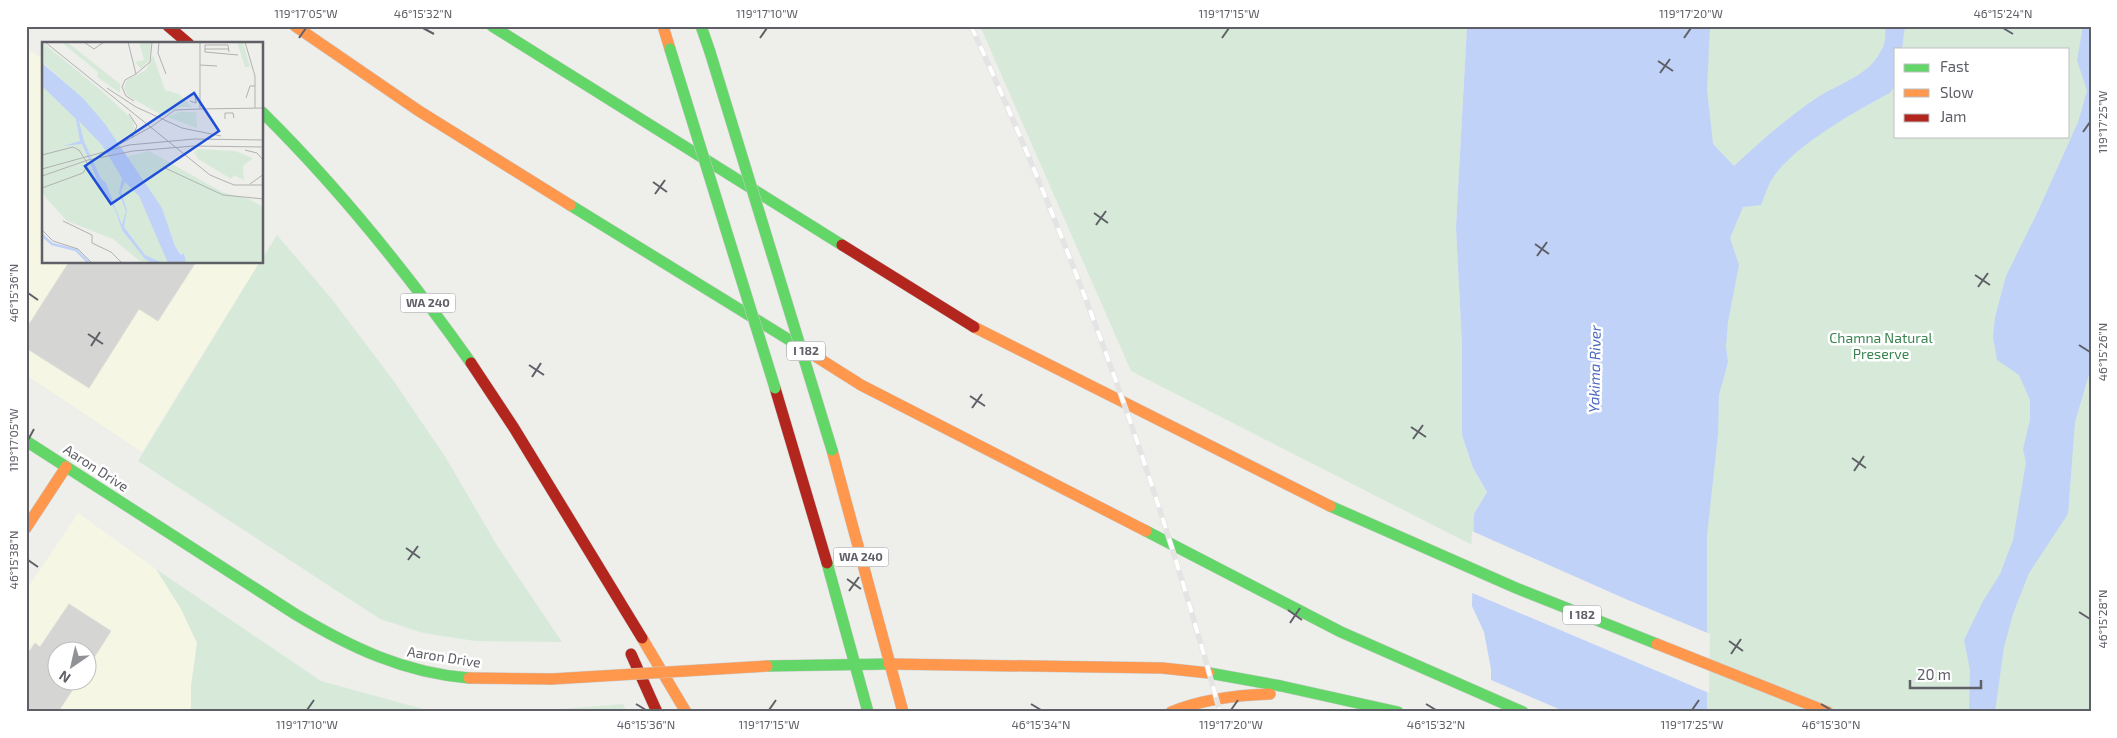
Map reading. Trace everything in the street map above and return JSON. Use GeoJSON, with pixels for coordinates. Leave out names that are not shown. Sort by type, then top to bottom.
{"type":"FeatureCollection","features":[{"type":"Feature","properties":{"kind":"main road"},"geometry":{"type":"LineString","coordinates":[[168,26],[187,42]]}},
{"type":"Feature","properties":{"kind":"main road","name":"I 182"},"geometry":{"type":"LineString","coordinates":[[295,26],[419,111],[861,385],[1342,632],[1523,712]]}},
{"type":"Feature","properties":{"kind":"main road","name":"I 182"},"geometry":{"type":"LineString","coordinates":[[492,26],[972,326],[1339,510],[1516,588],[1828,712]]}},
{"type":"Feature","properties":{"kind":"main road"},"geometry":{"type":"LineString","coordinates":[[663,26],[798,461],[868,712]]}},
{"type":"Feature","properties":{"kind":"main road","name":"WA 240"},"geometry":{"type":"LineString","coordinates":[[701,26],[832,450],[903,712]]}},
{"type":"Feature","properties":{"kind":"main road","name":"WA 240"},"geometry":{"type":"LineString","coordinates":[[264,114],[318,168],[362,219],[434,311],[480,375],[567,514],[686,712]]}},
{"type":"Feature","properties":{"kind":"main road","name":"Aaron Drive"},"geometry":{"type":"LineString","coordinates":[[26,440],[312,624],[371,655],[407,667],[450,675],[494,679],[552,679],[767,666],[854,664],[1169,668],[1237,677],[1314,693]]}},
{"type":"Feature","properties":{"kind":"main road"},"geometry":{"type":"LineString","coordinates":[[26,528],[66,467]]}},
{"type":"Feature","properties":{"kind":"main road"},"geometry":{"type":"LineString","coordinates":[[567,514],[608,604]]}},
{"type":"Feature","properties":{"kind":"main road"},"geometry":{"type":"LineString","coordinates":[[625,640],[658,712]]}},
{"type":"Feature","properties":{"kind":"main road"},"geometry":{"type":"LineString","coordinates":[[1171,712],[1185,705],[1236,694],[1314,693],[1398,712]]}},
{"type":"Feature","properties":{"kind":"shaded area"},"geometry":{"type":"Polygon","coordinates":[[[26,48],[42,59],[42,264],[258,264],[142,452],[26,375],[26,48]]]}},
{"type":"Feature","properties":{"kind":"shaded area"},"geometry":{"type":"Polygon","coordinates":[[[78,513],[156,569],[181,609],[197,643],[191,686],[191,712],[26,712],[26,590],[78,513]]]}},
{"type":"Feature","properties":{"kind":"green space"},"geometry":{"type":"Polygon","coordinates":[[[980,26],[1467,26],[1456,227],[1462,346],[1462,435],[1473,468],[1487,492],[1474,514],[1474,546],[1131,371],[980,26]]]}},
{"type":"Feature","properties":{"kind":"green space","name":"Chamna Natural Preserve"},"geometry":{"type":"Polygon","coordinates":[[[1664,26],[2091,26],[2091,712],[1673,712],[1664,26]]]}},
{"type":"Feature","properties":{"kind":"green space"},"geometry":{"type":"Polygon","coordinates":[[[277,235],[331,298],[393,380],[446,458],[498,547],[562,642],[475,641],[423,633],[380,619],[138,461],[258,264],[264,264],[264,255],[277,235]]]}},
{"type":"Feature","properties":{"kind":"green space"},"geometry":{"type":"Polygon","coordinates":[[[156,569],[321,681],[423,709],[500,712],[191,712],[191,686],[197,643],[181,609],[156,569]]]}},
{"type":"Feature","properties":{"kind":"green space"},"geometry":{"type":"Polygon","coordinates":[[[623,704],[627,712],[525,712],[623,704]]]}},
{"type":"Feature","properties":{"kind":"water","name":"Yakima River"},"geometry":{"type":"Polygon","coordinates":[[[1467,26],[1710,26],[1707,89],[1713,144],[1734,166],[1807,105],[1857,76],[1871,65],[1883,47],[1885,26],[1905,26],[1902,48],[1894,48],[1894,87],[1890,93],[1844,119],[1796,152],[1774,176],[1761,205],[1743,207],[1730,238],[1739,265],[1728,322],[1726,347],[1728,362],[1719,395],[1718,434],[1707,536],[1707,712],[1491,712],[1491,669],[1484,632],[1472,606],[1474,514],[1487,492],[1473,468],[1462,435],[1462,346],[1456,227],[1467,26]]]}},
{"type":"Feature","properties":{"kind":"water"},"geometry":{"type":"Polygon","coordinates":[[[2083,26],[2091,26],[2091,368],[2075,422],[2068,514],[2029,573],[2013,614],[2004,647],[1995,712],[1969,712],[1970,670],[1964,640],[1983,601],[2000,574],[2013,540],[2026,462],[2023,449],[2030,420],[2030,400],[2019,375],[1997,360],[1993,337],[1995,317],[2006,276],[2039,209],[2078,122],[2087,91],[2077,60],[2083,26]]]}},
{"type":"Feature","properties":{"kind":"pier"},"geometry":{"type":"Polygon","coordinates":[[[1472,531],[1710,634],[1709,693],[1470,592],[1472,531]]]}},
{"type":"Feature","properties":{"kind":"pier"},"geometry":{"type":"Polygon","coordinates":[[[1489,679],[1533,698],[1566,712],[1488,712],[1489,679]]]}},
{"type":"Feature","properties":{"kind":"building"},"geometry":{"type":"Polygon","coordinates":[[[68,264],[195,264],[158,321],[139,309],[89,388],[26,348],[26,329],[68,264]]]}},
{"type":"Feature","properties":{"kind":"building"},"geometry":{"type":"Polygon","coordinates":[[[69,604],[111,631],[98,651],[98,640],[48,640],[48,690],[72,690],[58,712],[26,712],[26,656],[35,643],[40,647],[69,604]]]}},
{"type":"Feature","properties":{"kind":"railway"},"geometry":{"type":"LineString","coordinates":[[971,26],[1044,193],[1110,364],[1168,537],[1220,712]]}},
{"type":"Feature","properties":{"kind":"traffic: fast"},"geometry":{"type":"LineString","coordinates":[[492,26],[842,245]]}},
{"type":"Feature","properties":{"kind":"traffic: fast"},"geometry":{"type":"LineString","coordinates":[[701,26],[710,52]]}},
{"type":"Feature","properties":{"kind":"traffic: fast"},"geometry":{"type":"LineString","coordinates":[[670,49],[775,388]]}},
{"type":"Feature","properties":{"kind":"traffic: fast"},"geometry":{"type":"LineString","coordinates":[[710,52],[832,450]]}},
{"type":"Feature","properties":{"kind":"traffic: fast"},"geometry":{"type":"LineString","coordinates":[[264,114],[319,171],[372,233],[423,297],[471,363]]}},
{"type":"Feature","properties":{"kind":"traffic: fast"},"geometry":{"type":"LineString","coordinates":[[570,205],[804,349]]}},
{"type":"Feature","properties":{"kind":"traffic: fast"},"geometry":{"type":"LineString","coordinates":[[26,441],[295,614],[336,637],[378,656],[422,671],[469,678]]}},
{"type":"Feature","properties":{"kind":"traffic: fast"},"geometry":{"type":"LineString","coordinates":[[1330,506],[1516,588],[1657,644]]}},
{"type":"Feature","properties":{"kind":"traffic: fast"},"geometry":{"type":"LineString","coordinates":[[1146,531],[1341,632],[1523,712]]}},
{"type":"Feature","properties":{"kind":"traffic: fast"},"geometry":{"type":"LineString","coordinates":[[827,563],[868,712]]}},
{"type":"Feature","properties":{"kind":"traffic: fast"},"geometry":{"type":"LineString","coordinates":[[767,666],[889,664]]}},
{"type":"Feature","properties":{"kind":"traffic: fast"},"geometry":{"type":"LineString","coordinates":[[1209,673],[1281,686],[1398,712]]}},
{"type":"Feature","properties":{"kind":"traffic: slow"},"geometry":{"type":"LineString","coordinates":[[295,26],[419,111],[570,205]]}},
{"type":"Feature","properties":{"kind":"traffic: slow"},"geometry":{"type":"LineString","coordinates":[[663,26],[670,49]]}},
{"type":"Feature","properties":{"kind":"traffic: slow"},"geometry":{"type":"LineString","coordinates":[[974,327],[1330,506]]}},
{"type":"Feature","properties":{"kind":"traffic: slow"},"geometry":{"type":"LineString","coordinates":[[804,349],[861,385],[1146,531]]}},
{"type":"Feature","properties":{"kind":"traffic: slow"},"geometry":{"type":"LineString","coordinates":[[832,450],[903,712]]}},
{"type":"Feature","properties":{"kind":"traffic: slow"},"geometry":{"type":"LineString","coordinates":[[26,528],[66,467]]}},
{"type":"Feature","properties":{"kind":"traffic: slow"},"geometry":{"type":"LineString","coordinates":[[642,638],[686,712]]}},
{"type":"Feature","properties":{"kind":"traffic: slow"},"geometry":{"type":"LineString","coordinates":[[1657,644],[1828,712]]}},
{"type":"Feature","properties":{"kind":"traffic: slow"},"geometry":{"type":"LineString","coordinates":[[889,664],[1162,668],[1209,673]]}},
{"type":"Feature","properties":{"kind":"traffic: slow"},"geometry":{"type":"LineString","coordinates":[[552,679],[767,666]]}},
{"type":"Feature","properties":{"kind":"traffic: slow"},"geometry":{"type":"LineString","coordinates":[[469,678],[552,679]]}},
{"type":"Feature","properties":{"kind":"traffic: slow"},"geometry":{"type":"LineString","coordinates":[[1171,712],[1195,704],[1220,699],[1270,694]]}},
{"type":"Feature","properties":{"kind":"traffic: jam"},"geometry":{"type":"LineString","coordinates":[[168,26],[187,42]]}},
{"type":"Feature","properties":{"kind":"traffic: jam"},"geometry":{"type":"LineString","coordinates":[[842,245],[974,327]]}},
{"type":"Feature","properties":{"kind":"traffic: jam"},"geometry":{"type":"LineString","coordinates":[[471,363],[514,428],[642,638]]}},
{"type":"Feature","properties":{"kind":"traffic: jam"},"geometry":{"type":"LineString","coordinates":[[775,388],[827,563]]}},
{"type":"Feature","properties":{"kind":"traffic: jam"},"geometry":{"type":"LineString","coordinates":[[631,654],[657,712]]}}]}
